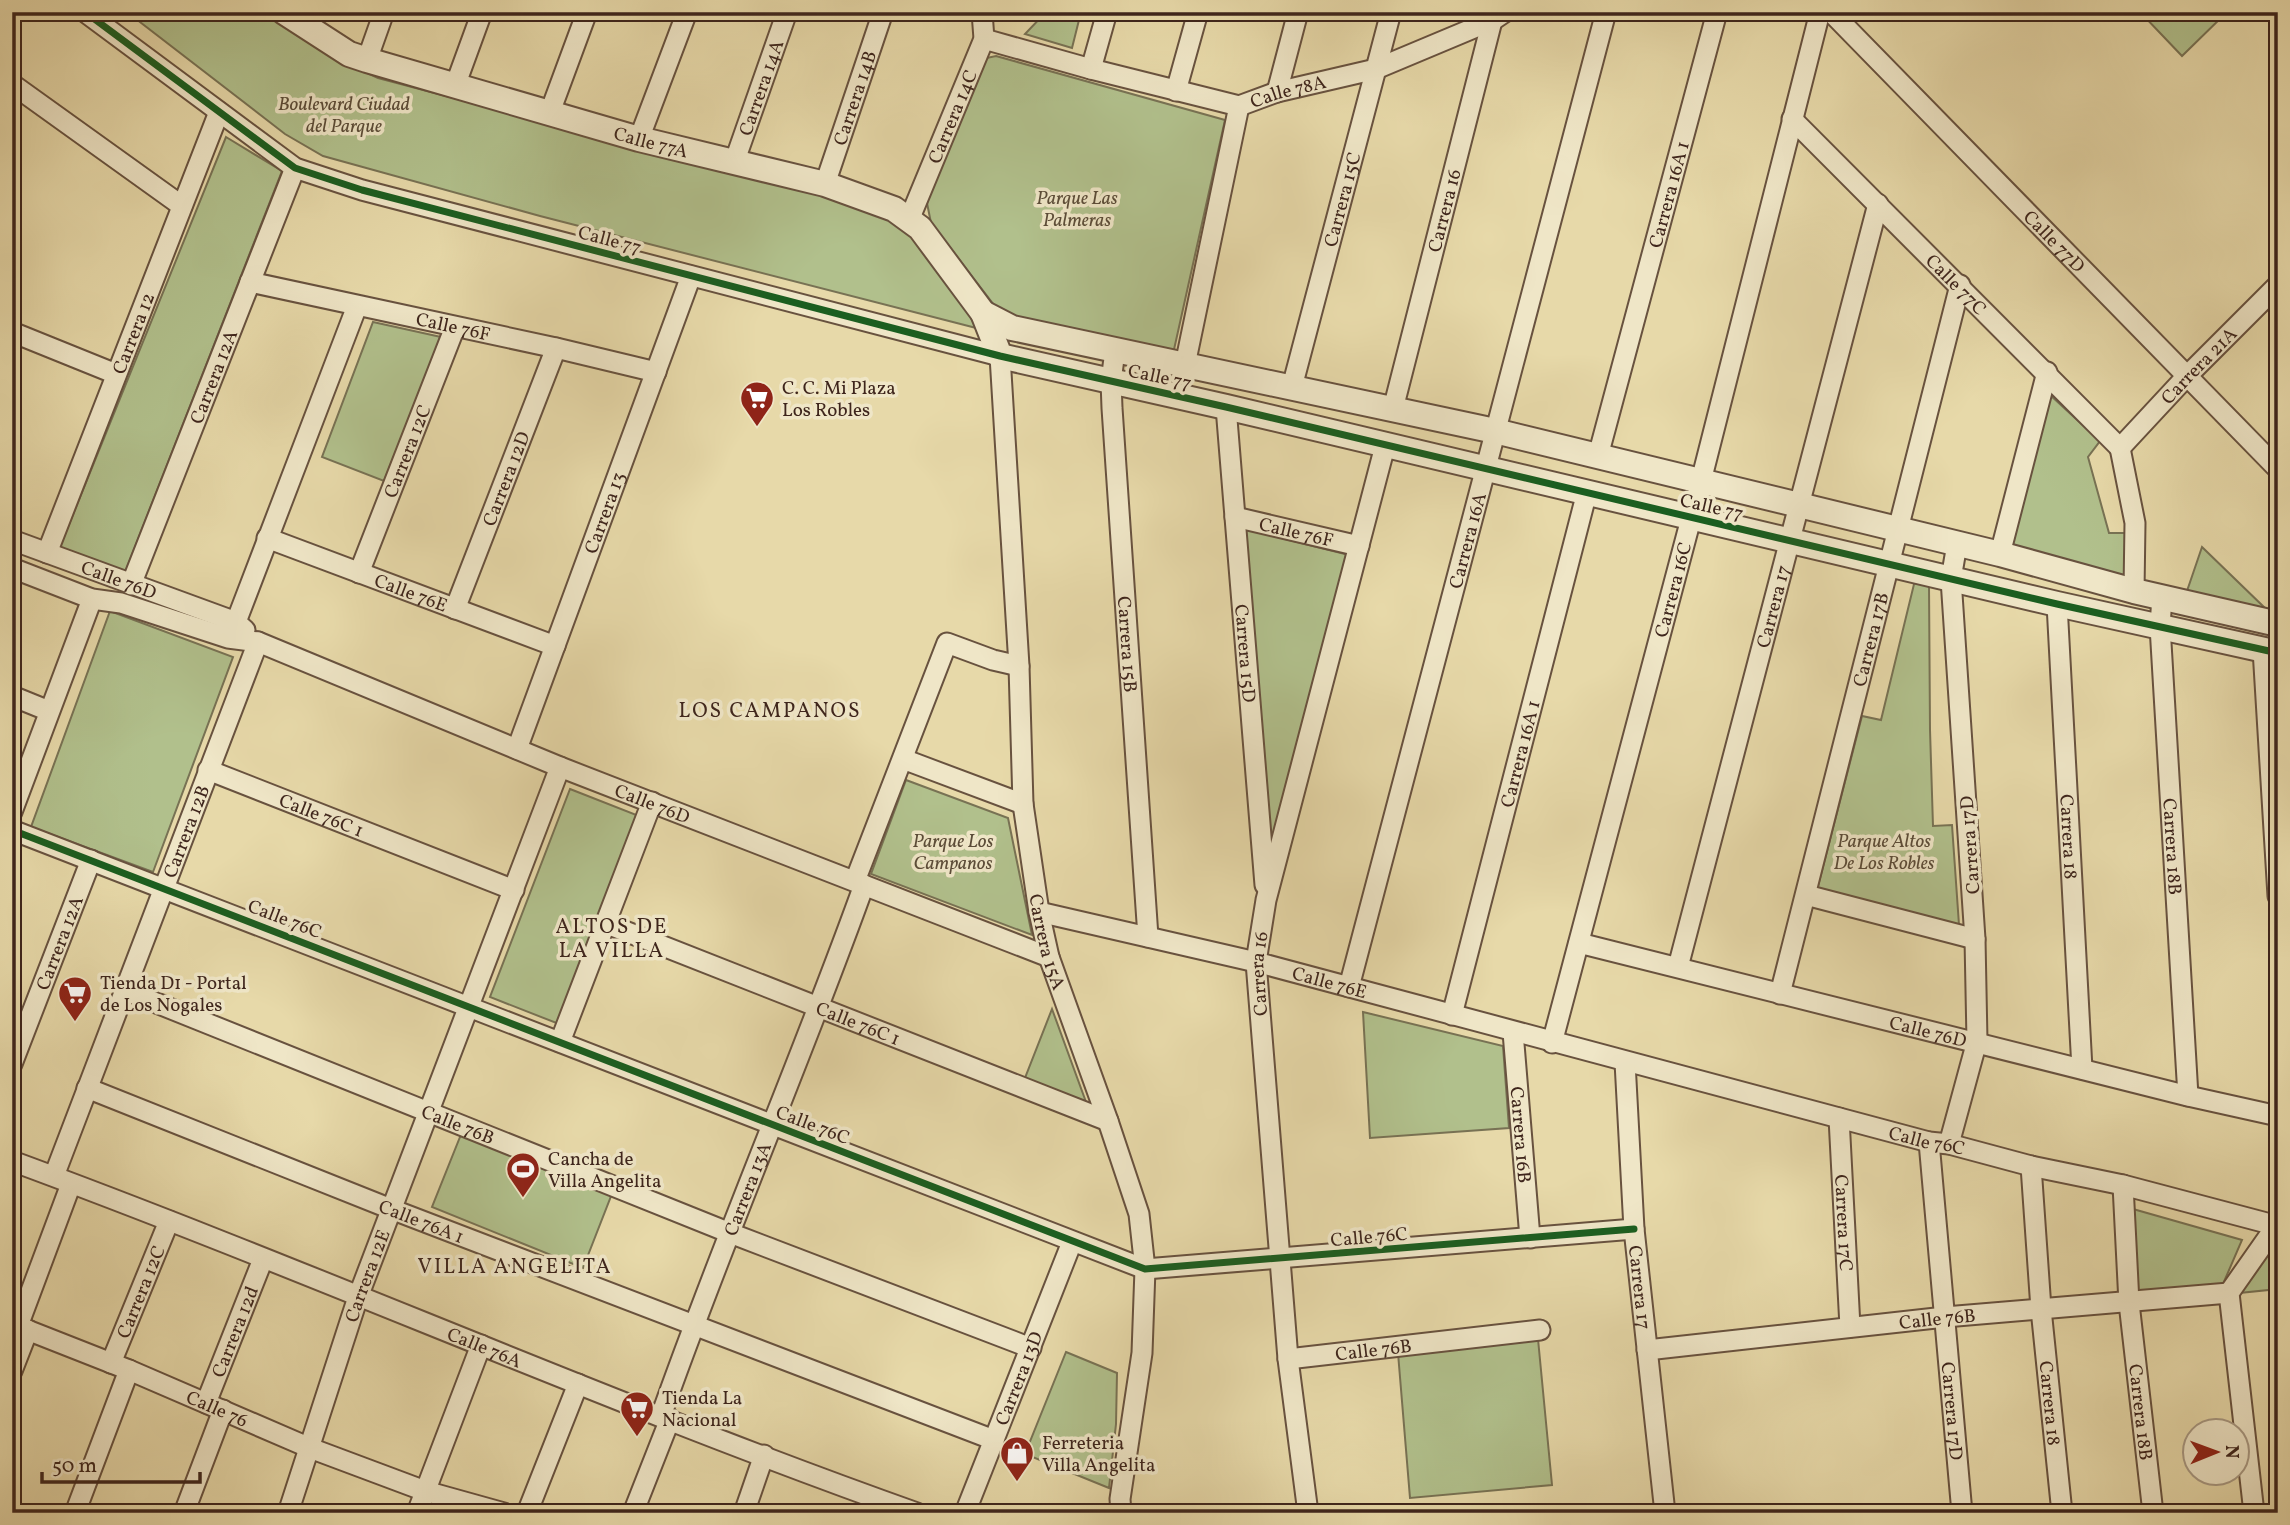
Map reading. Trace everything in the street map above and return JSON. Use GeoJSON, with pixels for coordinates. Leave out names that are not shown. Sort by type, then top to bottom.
{"type":"FeatureCollection","features":[{"type":"Feature","properties":{"kind":"street","name":"Calle 77"},"geometry":{"type":"LineString","coordinates":[[85,12],[295,168],[362,190],[1000,356],[1789,541],[1889,562],[2057,604],[2270,651]]}},
{"type":"Feature","properties":{"kind":"street"},"geometry":{"type":"LineString","coordinates":[[367,60],[384,12]]}},
{"type":"Feature","properties":{"kind":"street"},"geometry":{"type":"LineString","coordinates":[[455,86],[482,12]]}},
{"type":"Feature","properties":{"kind":"street"},"geometry":{"type":"LineString","coordinates":[[550,113],[587,12]]}},
{"type":"Feature","properties":{"kind":"street"},"geometry":{"type":"LineString","coordinates":[[639,139],[687,12]]}},
{"type":"Feature","properties":{"kind":"street","name":"Carrera 14A"},"geometry":{"type":"LineString","coordinates":[[734,163],[787,12]]}},
{"type":"Feature","properties":{"kind":"street","name":"Carrera 14B"},"geometry":{"type":"LineString","coordinates":[[825,184],[883,12]]}},
{"type":"Feature","properties":{"kind":"street","name":"Carrera 14C"},"geometry":{"type":"LineString","coordinates":[[909,220],[984,39],[982,12]]}},
{"type":"Feature","properties":{"kind":"street"},"geometry":{"type":"LineString","coordinates":[[1091,69],[1107,12]]}},
{"type":"Feature","properties":{"kind":"street"},"geometry":{"type":"LineString","coordinates":[[1177,91],[1198,12]]}},
{"type":"Feature","properties":{"kind":"street"},"geometry":{"type":"LineString","coordinates":[[1277,92],[1298,12]]}},
{"type":"Feature","properties":{"kind":"street","name":"Carrera 15C"},"geometry":{"type":"LineString","coordinates":[[1292,387],[1391,12]]}},
{"type":"Feature","properties":{"kind":"street","name":"Carrera 16A"},"geometry":{"type":"LineString","coordinates":[[1349,987],[1606,12]]}},
{"type":"Feature","properties":{"kind":"street","name":"Carrera 16A 1"},"geometry":{"type":"LineString","coordinates":[[1598,456],[1717,12]]}},
{"type":"Feature","properties":{"kind":"street","name":"Carrera 16C"},"geometry":{"type":"LineString","coordinates":[[1552,1043],[1692,517],[1820,12]]}},
{"type":"Feature","properties":{"kind":"street","name":"Calle 77D"},"geometry":{"type":"LineString","coordinates":[[1831,12],[2278,469]]}},
{"type":"Feature","properties":{"kind":"street","name":"Calle 77A"},"geometry":{"type":"LineString","coordinates":[[288,13],[349,54],[367,60],[639,139],[825,184],[894,209],[920,228],[983,313]]}},
{"type":"Feature","properties":{"kind":"street","name":"Calle 78A"},"geometry":{"type":"LineString","coordinates":[[984,39],[1239,106],[1277,92],[1376,69],[1497,15]]}},
{"type":"Feature","properties":{"kind":"street","name":"Carrera 16"},"geometry":{"type":"LineString","coordinates":[[1393,409],[1497,15]]}},
{"type":"Feature","properties":{"kind":"street"},"geometry":{"type":"LineString","coordinates":[[12,83],[182,206]]}},
{"type":"Feature","properties":{"kind":"street"},"geometry":{"type":"LineString","coordinates":[[1185,365],[1239,106]]}},
{"type":"Feature","properties":{"kind":"street","name":"Carrera 12"},"geometry":{"type":"LineString","coordinates":[[47,553],[219,112]]}},
{"type":"Feature","properties":{"kind":"street","name":"Calle 77C"},"geometry":{"type":"LineString","coordinates":[[1793,119],[2120,448]]}},
{"type":"Feature","properties":{"kind":"street","name":"Carrera 12A"},"geometry":{"type":"LineString","coordinates":[[131,585],[295,168]]}},
{"type":"Feature","properties":{"kind":"street","name":"Carrera 17"},"geometry":{"type":"LineString","coordinates":[[1678,967],[1878,204]]}},
{"type":"Feature","properties":{"kind":"street","name":"Carrera 13"},"geometry":{"type":"LineString","coordinates":[[517,749],[691,276]]}},
{"type":"Feature","properties":{"kind":"street","name":"Calle 76F"},"geometry":{"type":"LineString","coordinates":[[250,282],[656,372]]}},
{"type":"Feature","properties":{"kind":"street","name":"Carrera 17B"},"geometry":{"type":"LineString","coordinates":[[1780,994],[1960,285]]}},
{"type":"Feature","properties":{"kind":"street","name":"Carrera 21A"},"geometry":{"type":"LineString","coordinates":[[2120,448],[2278,285]]}},
{"type":"Feature","properties":{"kind":"street"},"geometry":{"type":"LineString","coordinates":[[236,622],[357,306]]}},
{"type":"Feature","properties":{"kind":"street","name":"Calle 77"},"geometry":{"type":"LineString","coordinates":[[983,313],[1012,328],[1495,431],[2000,554],[2134,591],[2278,624]]}},
{"type":"Feature","properties":{"kind":"street"},"geometry":{"type":"LineString","coordinates":[[983,313],[1000,356]]}},
{"type":"Feature","properties":{"kind":"street","name":"Carrera 12C"},"geometry":{"type":"LineString","coordinates":[[359,573],[455,327]]}},
{"type":"Feature","properties":{"kind":"street"},"geometry":{"type":"LineString","coordinates":[[12,332],[116,374]]}},
{"type":"Feature","properties":{"kind":"street","name":"Carrera 12D"},"geometry":{"type":"LineString","coordinates":[[455,609],[556,348]]}},
{"type":"Feature","properties":{"kind":"street","name":"Carrera 15B"},"geometry":{"type":"LineString","coordinates":[[1115,351],[1111,382],[1148,937]]}},
{"type":"Feature","properties":{"kind":"street","name":"Carrera 15A"},"geometry":{"type":"LineString","coordinates":[[1000,356],[1019,666],[1023,804],[1039,912],[1049,957],[1139,1214],[1145,1269],[1142,1353],[1120,1499],[1121,1513]]}},
{"type":"Feature","properties":{"kind":"street"},"geometry":{"type":"LineString","coordinates":[[2000,554],[2047,372]]}},
{"type":"Feature","properties":{"kind":"street","name":"Carrera 15D"},"geometry":{"type":"LineString","coordinates":[[1226,407],[1266,900]]}},
{"type":"Feature","properties":{"kind":"street","name":"Carrera 16"},"geometry":{"type":"LineString","coordinates":[[1308,1513],[1288,1359],[1256,962],[1266,900],[1385,446]]}},
{"type":"Feature","properties":{"kind":"street"},"geometry":{"type":"LineString","coordinates":[[2120,448],[2135,523],[2134,591]]}},
{"type":"Feature","properties":{"kind":"street","name":"Carrera 16A 1"},"geometry":{"type":"LineString","coordinates":[[1452,1015],[1587,492]]}},
{"type":"Feature","properties":{"kind":"street","name":"Calle 76F"},"geometry":{"type":"LineString","coordinates":[[1235,517],[1359,546]]}},
{"type":"Feature","properties":{"kind":"street","name":"Calle 76E"},"geometry":{"type":"LineString","coordinates":[[267,538],[555,646]]}},
{"type":"Feature","properties":{"kind":"street","name":"Calle 76D"},"geometry":{"type":"LineString","coordinates":[[12,540],[236,622],[258,642]]}},
{"type":"Feature","properties":{"kind":"street","name":"Carrera 17D"},"geometry":{"type":"LineString","coordinates":[[1957,544],[1951,579],[1975,939],[1977,1041],[1939,1143],[1945,1317],[1962,1513]]}},
{"type":"Feature","properties":{"kind":"street","name":"Calle 76D"},"geometry":{"type":"LineString","coordinates":[[12,568],[92,599],[121,603],[228,638],[258,642],[560,767],[1049,957]]}},
{"type":"Feature","properties":{"kind":"street","name":"Carrera 18B"},"geometry":{"type":"LineString","coordinates":[[2162,597],[2160,626],[2188,1096]]}},
{"type":"Feature","properties":{"kind":"street"},"geometry":{"type":"LineString","coordinates":[[12,812],[92,599]]}},
{"type":"Feature","properties":{"kind":"street","name":"Carrera 18"},"geometry":{"type":"LineString","coordinates":[[2057,604],[2082,1069]]}},
{"type":"Feature","properties":{"kind":"street","name":"Carrera 12B"},"geometry":{"type":"LineString","coordinates":[[12,1371],[20,1327],[87,1088],[258,642]]}},
{"type":"Feature","properties":{"kind":"street","name":"Carrera 13A"},"geometry":{"type":"LineString","coordinates":[[633,1513],[666,1417],[693,1325],[820,1008],[903,759],[947,643],[993,660],[1019,666]]}},
{"type":"Feature","properties":{"kind":"street"},"geometry":{"type":"LineString","coordinates":[[2270,651],[2278,897]]}},
{"type":"Feature","properties":{"kind":"street"},"geometry":{"type":"LineString","coordinates":[[12,696],[49,710]]}},
{"type":"Feature","properties":{"kind":"street"},"geometry":{"type":"LineString","coordinates":[[903,759],[1023,804]]}},
{"type":"Feature","properties":{"kind":"street","name":"Carrera 12E"},"geometry":{"type":"LineString","coordinates":[[288,1513],[358,1297],[560,767]]}},
{"type":"Feature","properties":{"kind":"street","name":"Calle 76C 1"},"geometry":{"type":"LineString","coordinates":[[208,770],[514,890]]}},
{"type":"Feature","properties":{"kind":"street"},"geometry":{"type":"LineString","coordinates":[[561,1042],[652,802]]}},
{"type":"Feature","properties":{"kind":"street","name":"Calle 76C"},"geometry":{"type":"LineString","coordinates":[[12,830],[1145,1269],[1634,1229]]}},
{"type":"Feature","properties":{"kind":"street","name":"Carrera 12A"},"geometry":{"type":"LineString","coordinates":[[12,1064],[91,860]]}},
{"type":"Feature","properties":{"kind":"street"},"geometry":{"type":"LineString","coordinates":[[1806,895],[1975,939]]}},
{"type":"Feature","properties":{"kind":"street","name":"Calle 76E"},"geometry":{"type":"LineString","coordinates":[[1039,912],[1256,962],[1504,1030]]}},
{"type":"Feature","properties":{"kind":"street","name":"Calle 76C 1"},"geometry":{"type":"LineString","coordinates":[[607,924],[1108,1121]]}},
{"type":"Feature","properties":{"kind":"street","name":"Calle 76D"},"geometry":{"type":"LineString","coordinates":[[1579,943],[2188,1096],[2278,1116]]}},
{"type":"Feature","properties":{"kind":"street","name":"Calle 76B"},"geometry":{"type":"LineString","coordinates":[[124,990],[730,1233],[1031,1348]]}},
{"type":"Feature","properties":{"kind":"street","name":"Calle 76C"},"geometry":{"type":"LineString","coordinates":[[1504,1030],[1839,1118],[2031,1166],[2123,1185],[2277,1226]]}},
{"type":"Feature","properties":{"kind":"street","name":"Carrera 16B"},"geometry":{"type":"LineString","coordinates":[[1504,1030],[1530,1238]]}},
{"type":"Feature","properties":{"kind":"street","name":"Carrera 17"},"geometry":{"type":"LineString","coordinates":[[1625,1062],[1634,1229],[1665,1513]]}},
{"type":"Feature","properties":{"kind":"street","name":"Calle 76A 1"},"geometry":{"type":"LineString","coordinates":[[87,1088],[391,1209],[994,1440]]}},
{"type":"Feature","properties":{"kind":"street","name":"Carrera 17C"},"geometry":{"type":"LineString","coordinates":[[1839,1118],[1850,1327]]}},
{"type":"Feature","properties":{"kind":"street"},"geometry":{"type":"LineString","coordinates":[[12,1147],[61,1175]]}},
{"type":"Feature","properties":{"kind":"street"},"geometry":{"type":"LineString","coordinates":[[12,1161],[61,1175]]}},
{"type":"Feature","properties":{"kind":"street","name":"Carrera 18"},"geometry":{"type":"LineString","coordinates":[[2031,1166],[2062,1513]]}},
{"type":"Feature","properties":{"kind":"street","name":"Calle 76A"},"geometry":{"type":"LineString","coordinates":[[61,1175],[169,1221],[578,1384],[917,1513]]}},
{"type":"Feature","properties":{"kind":"street","name":"Carrera 18B"},"geometry":{"type":"LineString","coordinates":[[2123,1185],[2129,1303],[2153,1513]]}},
{"type":"Feature","properties":{"kind":"street","name":"Carrera 12C"},"geometry":{"type":"LineString","coordinates":[[75,1513],[169,1221]]}},
{"type":"Feature","properties":{"kind":"street"},"geometry":{"type":"LineString","coordinates":[[2253,1513],[2229,1293],[2277,1226]]}},
{"type":"Feature","properties":{"kind":"street","name":"Carrera 13D"},"geometry":{"type":"LineString","coordinates":[[965,1513],[1072,1242]]}},
{"type":"Feature","properties":{"kind":"street","name":"Carrera 12d"},"geometry":{"type":"LineString","coordinates":[[184,1513],[214,1406],[263,1259]]}},
{"type":"Feature","properties":{"kind":"street","name":"Calle 76B"},"geometry":{"type":"LineString","coordinates":[[1647,1350],[1945,1317],[2229,1293]]}},
{"type":"Feature","properties":{"kind":"street","name":"Calle 76"},"geometry":{"type":"LineString","coordinates":[[20,1327],[310,1448],[425,1491],[504,1513]]}},
{"type":"Feature","properties":{"kind":"street","name":"Calle 76B"},"geometry":{"type":"LineString","coordinates":[[1288,1359],[1540,1330]]}},
{"type":"Feature","properties":{"kind":"street"},"geometry":{"type":"LineString","coordinates":[[417,1513],[481,1345]]}},
{"type":"Feature","properties":{"kind":"street"},"geometry":{"type":"LineString","coordinates":[[527,1513],[578,1384]]}},
{"type":"Feature","properties":{"kind":"street"},"geometry":{"type":"LineString","coordinates":[[744,1513],[764,1455]]}},
{"type":"Feature","properties":{"kind":"green space","name":"Boulevard Ciudad del Parque"},"geometry":{"type":"Polygon","coordinates":[[[127,12],[271,12],[341,61],[378,78],[873,209],[908,233],[984,330],[540,216],[323,156],[285,134],[127,12]]]}},
{"type":"Feature","properties":{"kind":"green space"},"geometry":{"type":"Polygon","coordinates":[[[1046,12],[1081,12],[1072,48],[1025,34],[1046,12]]]}},
{"type":"Feature","properties":{"kind":"green space"},"geometry":{"type":"Polygon","coordinates":[[[2140,12],[2227,12],[2182,56],[2140,12]]]}},
{"type":"Feature","properties":{"kind":"green space","name":"Parque Las Palmeras"},"geometry":{"type":"Polygon","coordinates":[[[996,56],[1225,120],[1173,354],[1001,314],[931,223],[927,203],[977,60],[996,56]]]}},
{"type":"Feature","properties":{"kind":"green space"},"geometry":{"type":"Polygon","coordinates":[[[226,137],[282,171],[124,575],[59,549],[226,137]]]}},
{"type":"Feature","properties":{"kind":"green space"},"geometry":{"type":"Polygon","coordinates":[[[373,322],[441,337],[384,481],[322,457],[373,322]]]}},
{"type":"Feature","properties":{"kind":"green space"},"geometry":{"type":"Polygon","coordinates":[[[2049,394],[2100,441],[2088,457],[2109,533],[2126,533],[2124,578],[2010,548],[2049,394]]]}},
{"type":"Feature","properties":{"kind":"green space"},"geometry":{"type":"Polygon","coordinates":[[[1241,528],[1349,555],[1270,855],[1241,528]]]}},
{"type":"Feature","properties":{"kind":"green space"},"geometry":{"type":"Polygon","coordinates":[[[2202,547],[2268,611],[2187,591],[2202,547]]]}},
{"type":"Feature","properties":{"kind":"green space","name":"Parque Altos De Los Robles"},"geometry":{"type":"Polygon","coordinates":[[[1915,580],[1929,585],[1933,826],[1952,825],[1959,925],[1817,890],[1862,716],[1881,720],[1915,580]]]}},
{"type":"Feature","properties":{"kind":"green space"},"geometry":{"type":"Polygon","coordinates":[[[110,611],[233,657],[153,872],[31,827],[110,611]]]}},
{"type":"Feature","properties":{"kind":"green space","name":"Parque Los Campanos"},"geometry":{"type":"Polygon","coordinates":[[[906,780],[1008,818],[1032,935],[871,874],[906,780]]]}},
{"type":"Feature","properties":{"kind":"green space"},"geometry":{"type":"Polygon","coordinates":[[[570,789],[639,816],[559,1024],[490,997],[570,789]]]}},
{"type":"Feature","properties":{"kind":"green space"},"geometry":{"type":"Polygon","coordinates":[[[1052,1009],[1086,1102],[1025,1078],[1052,1009]]]}},
{"type":"Feature","properties":{"kind":"green space"},"geometry":{"type":"Polygon","coordinates":[[[1363,1012],[1503,1046],[1509,1128],[1370,1138],[1363,1012]]]}},
{"type":"Feature","properties":{"kind":"green space","name":"Cancha de Villa Angelita"},"geometry":{"type":"Polygon","coordinates":[[[462,1132],[613,1191],[583,1268],[432,1207],[462,1132]]]}},
{"type":"Feature","properties":{"kind":"green space"},"geometry":{"type":"Polygon","coordinates":[[[2133,1209],[2242,1240],[2223,1284],[2137,1294],[2133,1209]]]}},
{"type":"Feature","properties":{"kind":"green space"},"geometry":{"type":"Polygon","coordinates":[[[2267,1246],[2278,1249],[2278,1289],[2239,1293],[2267,1246]]]}},
{"type":"Feature","properties":{"kind":"green space"},"geometry":{"type":"Polygon","coordinates":[[[1538,1339],[1552,1485],[1410,1498],[1398,1353],[1538,1339]]]}},
{"type":"Feature","properties":{"kind":"green space"},"geometry":{"type":"Polygon","coordinates":[[[1066,1352],[1117,1373],[1116,1424],[1109,1488],[1025,1454],[1066,1352]]]}},
{"type":"Feature","properties":{"kind":"cycle path"},"geometry":{"type":"LineString","coordinates":[[85,12],[295,168],[362,190],[1000,356],[2057,604],[2278,653]]}},
{"type":"Feature","properties":{"kind":"cycle path"},"geometry":{"type":"LineString","coordinates":[[12,830],[1145,1269],[1634,1229]]}},
{"type":"Feature","properties":{"kind":"place","name":"C. C. Mi Plaza Los Robles"},"geometry":{"type":"Point","coordinates":[757,428]}},
{"type":"Feature","properties":{"kind":"place","name":"Tienda D1 - Portal de Los Nogales"},"geometry":{"type":"Point","coordinates":[75,1023]}},
{"type":"Feature","properties":{"kind":"place","name":"Cancha de Villa Angelita"},"geometry":{"type":"Point","coordinates":[523,1199]}},
{"type":"Feature","properties":{"kind":"place","name":"Tienda La Nacional"},"geometry":{"type":"Point","coordinates":[637,1438]}},
{"type":"Feature","properties":{"kind":"place","name":"Ferreteria Villa Angelita"},"geometry":{"type":"Point","coordinates":[1017,1483]}},
{"type":"Feature","properties":{"kind":"district","name":"LOS CAMPANOS"},"geometry":{"type":"Point","coordinates":[770,710]}},
{"type":"Feature","properties":{"kind":"district","name":"ALTOS DE LA VILLA"},"geometry":{"type":"Point","coordinates":[612,938]}},
{"type":"Feature","properties":{"kind":"district","name":"VILLA ANGELITA"},"geometry":{"type":"Point","coordinates":[515,1266]}}]}
